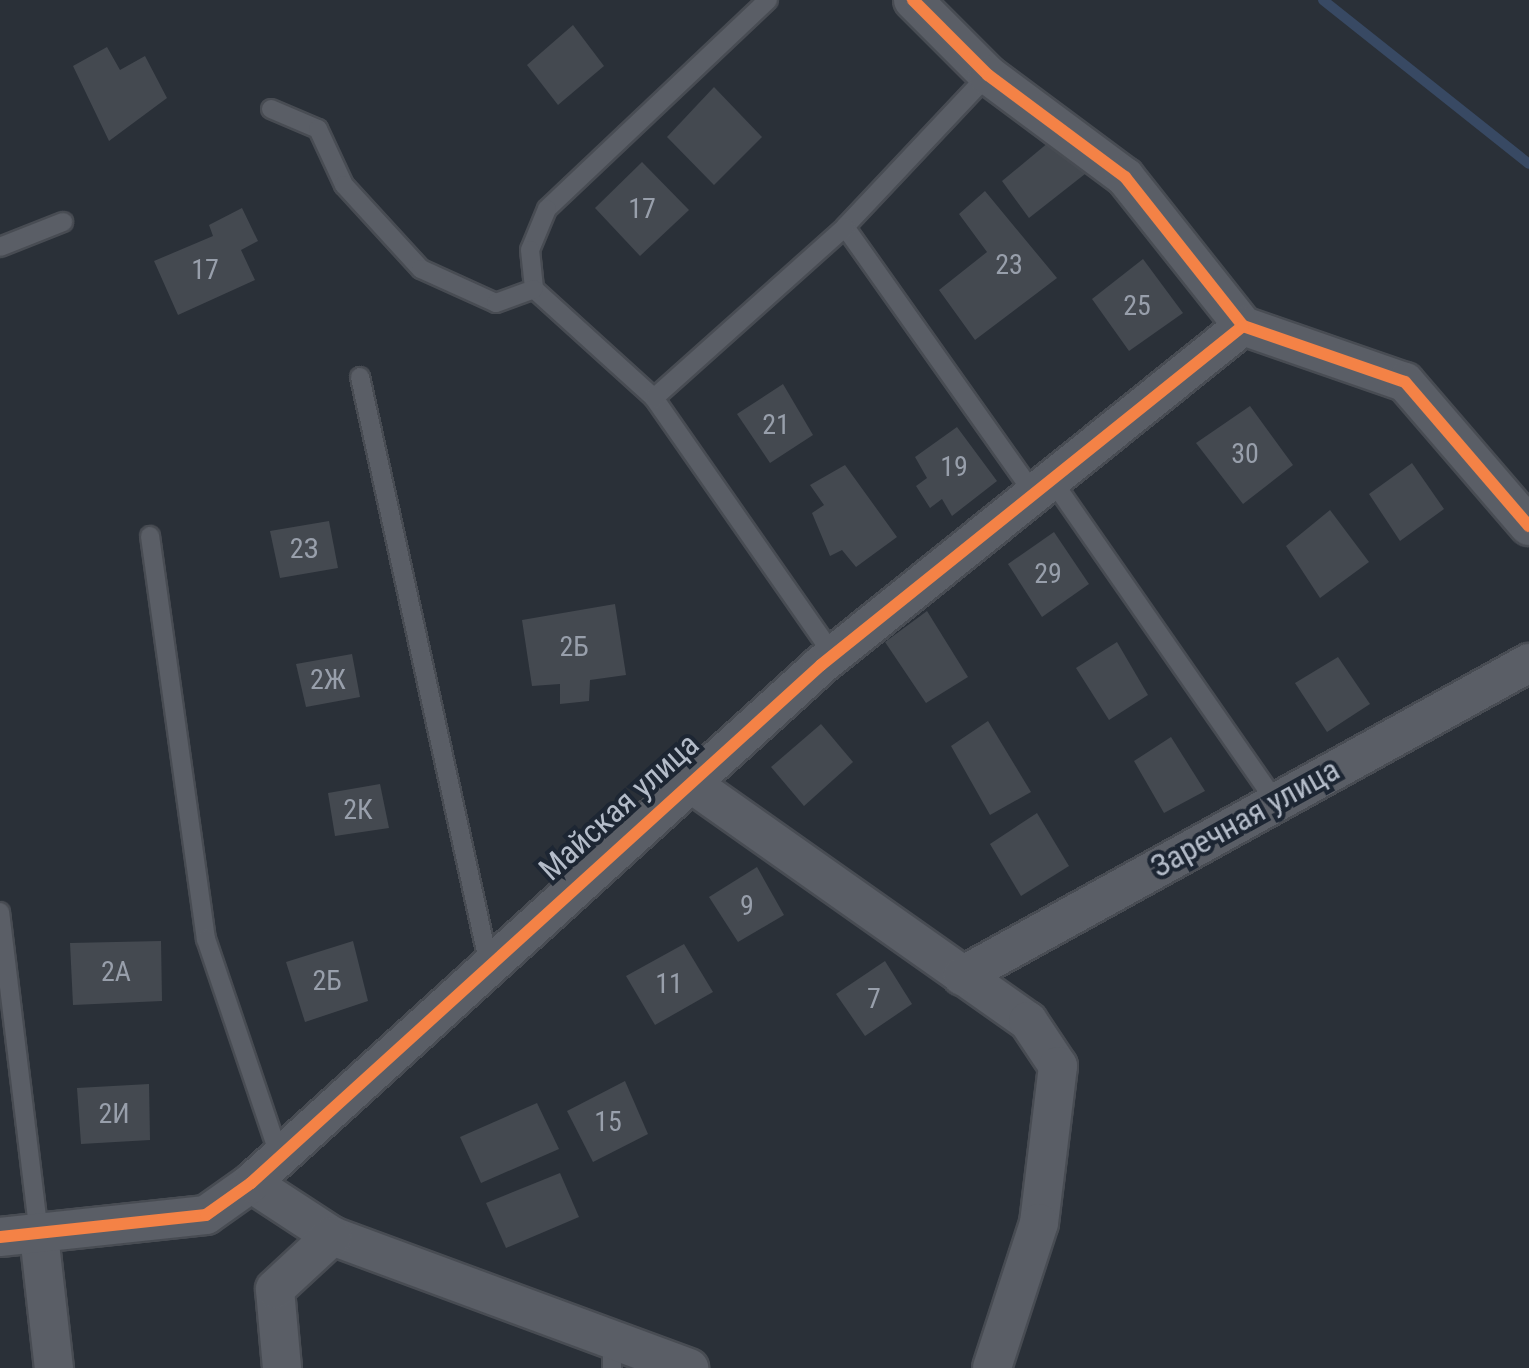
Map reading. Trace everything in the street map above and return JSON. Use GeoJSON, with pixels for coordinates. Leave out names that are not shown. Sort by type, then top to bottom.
{"type":"FeatureCollection","features":[{"type":"Feature","properties":{"kind":"street"},"geometry":{"type":"LineString","coordinates":[[912,0],[988,75],[1125,177],[1243,326],[1405,382],[1529,526]]}},
{"type":"Feature","properties":{"kind":"street","name":"Майская улица"},"geometry":{"type":"LineString","coordinates":[[0,1237],[206,1215],[280,1158],[488,960],[834,655],[1243,326]]}},
{"type":"Feature","properties":{"kind":"street","name":"Заречная улица"},"geometry":{"type":"LineString","coordinates":[[962,976],[1529,663]]}},
{"type":"Feature","properties":{"kind":"street"},"geometry":{"type":"LineString","coordinates":[[689,782],[1028,1021],[1058,1066],[1038,1224],[992,1368]]}},
{"type":"Feature","properties":{"kind":"street"},"geometry":{"type":"LineString","coordinates":[[251,1182],[332,1236],[612,1354],[689,1368]]}},
{"type":"Feature","properties":{"kind":"street"},"geometry":{"type":"LineString","coordinates":[[39,1235],[54,1368]]}},
{"type":"Feature","properties":{"kind":"street"},"geometry":{"type":"LineString","coordinates":[[282,1368],[275,1289],[332,1236]]}},
{"type":"Feature","properties":{"kind":"lane"},"geometry":{"type":"LineString","coordinates":[[768,0],[547,208],[530,250],[534,289],[654,398],[834,655]]}},
{"type":"Feature","properties":{"kind":"lane"},"geometry":{"type":"LineString","coordinates":[[654,398],[845,227],[988,75]]}},
{"type":"Feature","properties":{"kind":"lane"},"geometry":{"type":"LineString","coordinates":[[272,109],[318,129],[344,185],[421,269],[496,304],[534,289]]}},
{"type":"Feature","properties":{"kind":"lane"},"geometry":{"type":"LineString","coordinates":[[0,247],[63,222]]}},
{"type":"Feature","properties":{"kind":"lane"},"geometry":{"type":"LineString","coordinates":[[845,227],[1275,801]]}},
{"type":"Feature","properties":{"kind":"lane"},"geometry":{"type":"LineString","coordinates":[[360,377],[488,960]]}},
{"type":"Feature","properties":{"kind":"lane"},"geometry":{"type":"LineString","coordinates":[[150,536],[206,939],[280,1158]]}},
{"type":"Feature","properties":{"kind":"lane"},"geometry":{"type":"LineString","coordinates":[[0,912],[39,1235]]}},
{"type":"Feature","properties":{"kind":"building"},"geometry":{"type":"Polygon","coordinates":[[[573,25],[604,66],[558,105],[527,65],[573,25]]]}},
{"type":"Feature","properties":{"kind":"building"},"geometry":{"type":"Polygon","coordinates":[[[107,47],[120,70],[145,56],[167,98],[109,141],[73,66],[107,47]]]}},
{"type":"Feature","properties":{"kind":"building"},"geometry":{"type":"Polygon","coordinates":[[[714,87],[762,137],[714,185],[667,137],[714,87]]]}},
{"type":"Feature","properties":{"kind":"building"},"geometry":{"type":"Polygon","coordinates":[[[1055,137],[1085,174],[1029,218],[1002,181],[1055,137]]]}},
{"type":"Feature","properties":{"kind":"building"},"geometry":{"type":"Polygon","coordinates":[[[642,162],[689,210],[640,256],[595,208],[642,162]]]}},
{"type":"Feature","properties":{"kind":"building"},"geometry":{"type":"Polygon","coordinates":[[[985,191],[1057,278],[975,340],[939,290],[987,252],[959,214],[985,191]]]}},
{"type":"Feature","properties":{"kind":"building"},"geometry":{"type":"Polygon","coordinates":[[[242,208],[258,241],[241,250],[255,280],[178,315],[154,261],[213,236],[209,225],[242,208]]]}},
{"type":"Feature","properties":{"kind":"building"},"geometry":{"type":"Polygon","coordinates":[[[1143,259],[1183,313],[1129,351],[1092,299],[1143,259]]]}},
{"type":"Feature","properties":{"kind":"building"},"geometry":{"type":"Polygon","coordinates":[[[783,384],[813,435],[770,463],[737,414],[783,384]]]}},
{"type":"Feature","properties":{"kind":"building"},"geometry":{"type":"Polygon","coordinates":[[[1250,406],[1293,465],[1243,504],[1196,443],[1250,406]]]}},
{"type":"Feature","properties":{"kind":"building"},"geometry":{"type":"Polygon","coordinates":[[[957,427],[997,481],[952,516],[942,499],[930,508],[916,486],[927,478],[915,457],[957,427]]]}},
{"type":"Feature","properties":{"kind":"building"},"geometry":{"type":"Polygon","coordinates":[[[1412,463],[1444,509],[1400,541],[1369,494],[1412,463]]]}},
{"type":"Feature","properties":{"kind":"building"},"geometry":{"type":"Polygon","coordinates":[[[845,465],[897,537],[856,567],[842,550],[830,556],[812,513],[824,505],[810,485],[845,465]]]}},
{"type":"Feature","properties":{"kind":"building"},"geometry":{"type":"Polygon","coordinates":[[[1330,510],[1369,562],[1320,598],[1286,546],[1330,510]]]}},
{"type":"Feature","properties":{"kind":"building"},"geometry":{"type":"Polygon","coordinates":[[[329,521],[338,568],[280,578],[270,531],[329,521]]]}},
{"type":"Feature","properties":{"kind":"building"},"geometry":{"type":"Polygon","coordinates":[[[1054,532],[1089,584],[1042,617],[1008,564],[1054,532]]]}},
{"type":"Feature","properties":{"kind":"building"},"geometry":{"type":"Polygon","coordinates":[[[615,604],[626,675],[590,680],[589,701],[560,704],[560,684],[532,686],[522,620],[615,604]]]}},
{"type":"Feature","properties":{"kind":"building"},"geometry":{"type":"Polygon","coordinates":[[[927,611],[968,677],[926,703],[885,642],[927,611]]]}},
{"type":"Feature","properties":{"kind":"building"},"geometry":{"type":"Polygon","coordinates":[[[1117,642],[1148,695],[1109,720],[1076,668],[1117,642]]]}},
{"type":"Feature","properties":{"kind":"building"},"geometry":{"type":"Polygon","coordinates":[[[352,654],[360,697],[306,707],[296,664],[352,654]]]}},
{"type":"Feature","properties":{"kind":"building"},"geometry":{"type":"Polygon","coordinates":[[[1338,657],[1370,704],[1327,732],[1295,683],[1338,657]]]}},
{"type":"Feature","properties":{"kind":"building"},"geometry":{"type":"Polygon","coordinates":[[[988,721],[1031,792],[990,815],[951,746],[988,721]]]}},
{"type":"Feature","properties":{"kind":"building"},"geometry":{"type":"Polygon","coordinates":[[[821,724],[853,762],[804,806],[771,767],[821,724]]]}},
{"type":"Feature","properties":{"kind":"building"},"geometry":{"type":"Polygon","coordinates":[[[1171,737],[1205,791],[1164,813],[1134,761],[1171,737]]]}},
{"type":"Feature","properties":{"kind":"building"},"geometry":{"type":"Polygon","coordinates":[[[380,784],[389,828],[335,836],[328,793],[380,784]]]}},
{"type":"Feature","properties":{"kind":"building"},"geometry":{"type":"Polygon","coordinates":[[[1037,813],[1069,866],[1021,896],[990,844],[1037,813]]]}},
{"type":"Feature","properties":{"kind":"building"},"geometry":{"type":"Polygon","coordinates":[[[757,867],[784,915],[738,942],[709,897],[757,867]]]}},
{"type":"Feature","properties":{"kind":"building"},"geometry":{"type":"Polygon","coordinates":[[[161,941],[162,1001],[73,1005],[70,943],[161,941]]]}},
{"type":"Feature","properties":{"kind":"building"},"geometry":{"type":"Polygon","coordinates":[[[353,941],[368,1001],[305,1022],[286,962],[353,941]]]}},
{"type":"Feature","properties":{"kind":"building"},"geometry":{"type":"Polygon","coordinates":[[[684,944],[713,992],[655,1025],[626,976],[684,944]]]}},
{"type":"Feature","properties":{"kind":"building"},"geometry":{"type":"Polygon","coordinates":[[[885,961],[912,1004],[865,1036],[836,994],[885,961]]]}},
{"type":"Feature","properties":{"kind":"building"},"geometry":{"type":"Polygon","coordinates":[[[625,1081],[648,1134],[593,1162],[567,1111],[625,1081]]]}},
{"type":"Feature","properties":{"kind":"building"},"geometry":{"type":"Polygon","coordinates":[[[149,1084],[150,1140],[81,1144],[77,1088],[149,1084]]]}},
{"type":"Feature","properties":{"kind":"building"},"geometry":{"type":"Polygon","coordinates":[[[537,1103],[559,1149],[481,1183],[460,1137],[537,1103]]]}},
{"type":"Feature","properties":{"kind":"building"},"geometry":{"type":"Polygon","coordinates":[[[560,1173],[579,1217],[506,1248],[486,1203],[560,1173]]]}},
{"type":"Feature","properties":{"kind":"waterway"},"geometry":{"type":"LineString","coordinates":[[1323,0],[1529,164]]}},
{"type":"Feature","properties":{"kind":"cycle path"},"geometry":{"type":"LineString","coordinates":[[913,0],[988,75],[1125,177],[1243,326],[1405,382],[1529,526]]}},
{"type":"Feature","properties":{"kind":"cycle path"},"geometry":{"type":"LineString","coordinates":[[0,1237],[206,1215],[251,1183],[821,665],[1243,326]]}}]}
